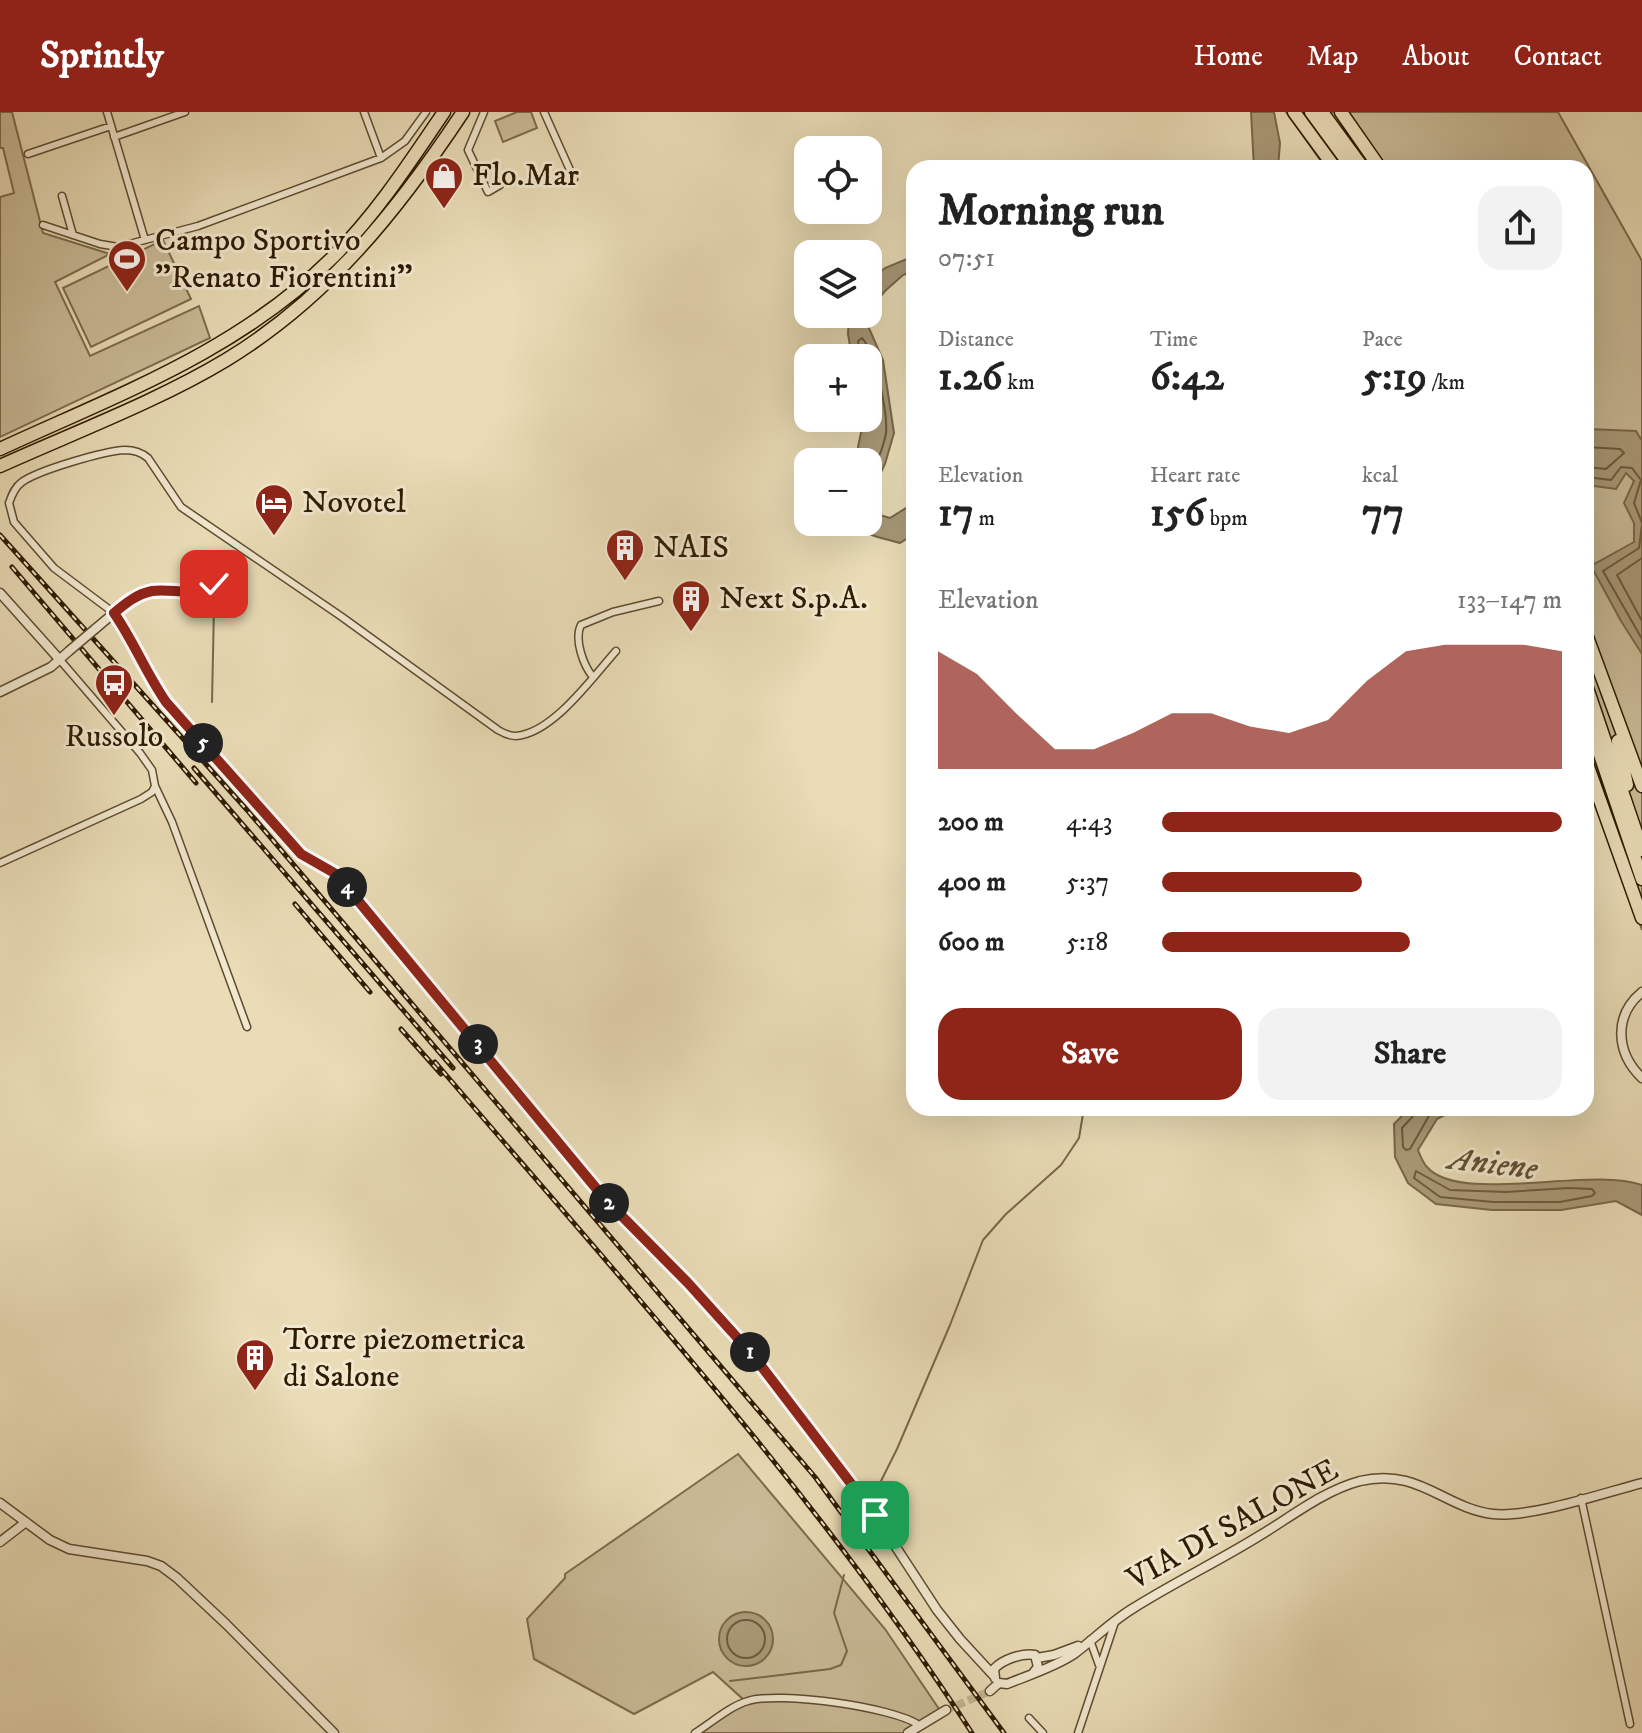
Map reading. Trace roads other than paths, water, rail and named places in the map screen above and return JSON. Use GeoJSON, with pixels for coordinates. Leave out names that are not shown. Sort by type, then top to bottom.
{"type":"FeatureCollection","features":[{"type":"Feature","properties":{"kind":"highway"},"geometry":{"type":"LineString","coordinates":[[0,449],[195,359],[277,306],[334,256],[363,224],[444,112]]}},
{"type":"Feature","properties":{"kind":"highway"},"geometry":{"type":"LineString","coordinates":[[0,466],[191,379],[244,349],[284,321],[320,291],[364,247],[404,198],[463,112]]}},
{"type":"Feature","properties":{"kind":"highway"},"geometry":{"type":"LineString","coordinates":[[1294,112],[1329,160]]}},
{"type":"Feature","properties":{"kind":"highway"},"geometry":{"type":"LineString","coordinates":[[1311,112],[1346,160]]}},
{"type":"Feature","properties":{"kind":"highway"},"geometry":{"type":"LineString","coordinates":[[1322,112],[1357,160]]}},
{"type":"Feature","properties":{"kind":"highway"},"geometry":{"type":"LineString","coordinates":[[1341,112],[1374,160]]}},
{"type":"Feature","properties":{"kind":"highway"},"geometry":{"type":"LineString","coordinates":[[1594,657],[1642,786]]}},
{"type":"Feature","properties":{"kind":"highway"},"geometry":{"type":"LineString","coordinates":[[1602,680],[1617,733],[1627,789],[1642,834]]}},
{"type":"Feature","properties":{"kind":"highway"},"geometry":{"type":"LineString","coordinates":[[1594,709],[1642,850]]}},
{"type":"Feature","properties":{"kind":"highway"},"geometry":{"type":"LineString","coordinates":[[1594,737],[1642,879]]}},
{"type":"Feature","properties":{"kind":"highway"},"geometry":{"type":"LineString","coordinates":[[1594,783],[1642,918]]}},
{"type":"Feature","properties":{"kind":"street"},"geometry":{"type":"LineString","coordinates":[[107,112],[145,240]]}},
{"type":"Feature","properties":{"kind":"street"},"geometry":{"type":"LineString","coordinates":[[114,137],[185,112]]}},
{"type":"Feature","properties":{"kind":"street"},"geometry":{"type":"LineString","coordinates":[[364,112],[381,158]]}},
{"type":"Feature","properties":{"kind":"street"},"geometry":{"type":"LineString","coordinates":[[43,225],[112,247],[212,221],[381,158],[405,141],[426,112]]}},
{"type":"Feature","properties":{"kind":"street"},"geometry":{"type":"LineString","coordinates":[[484,112],[468,150],[488,192]]}},
{"type":"Feature","properties":{"kind":"street"},"geometry":{"type":"LineString","coordinates":[[544,112],[574,179]]}},
{"type":"Feature","properties":{"kind":"street"},"geometry":{"type":"LineString","coordinates":[[28,154],[111,126]]}},
{"type":"Feature","properties":{"kind":"street"},"geometry":{"type":"LineString","coordinates":[[480,196],[500,185]]}},
{"type":"Feature","properties":{"kind":"street"},"geometry":{"type":"LineString","coordinates":[[62,196],[73,235]]}},
{"type":"Feature","properties":{"kind":"street"},"geometry":{"type":"LineString","coordinates":[[616,651],[549,722],[517,736],[498,730],[342,617],[181,507],[148,458],[136,451],[108,453],[40,473],[20,483],[9,503],[14,522],[54,568],[114,613],[166,702],[301,854],[336,874],[605,1199],[688,1283],[752,1354],[875,1515],[937,1610],[997,1679]]}},
{"type":"Feature","properties":{"kind":"street"},"geometry":{"type":"LineString","coordinates":[[0,692],[51,667],[133,599],[160,591],[196,592],[205,589],[217,580],[228,555]]}},
{"type":"Feature","properties":{"kind":"street"},"geometry":{"type":"LineString","coordinates":[[0,593],[144,758],[153,773],[155,786],[172,822],[247,1027]]}},
{"type":"Feature","properties":{"kind":"street"},"geometry":{"type":"LineString","coordinates":[[593,677],[586,667],[580,646],[578,633],[581,625],[613,612],[659,601]]}},
{"type":"Feature","properties":{"kind":"street"},"geometry":{"type":"LineString","coordinates":[[0,863],[141,799],[155,786]]}},
{"type":"Feature","properties":{"kind":"street"},"geometry":{"type":"LineString","coordinates":[[1642,992],[1628,1008],[1621,1031],[1626,1057],[1642,1078]]}},
{"type":"Feature","properties":{"kind":"street","name":"VIA DI SALONE"},"geometry":{"type":"LineString","coordinates":[[1087,1642],[1054,1655],[1037,1658],[1027,1654],[1000,1663],[994,1669],[997,1679],[1007,1684],[1068,1657],[1117,1619],[1214,1564],[1318,1499],[1357,1482],[1378,1477],[1395,1478],[1425,1487],[1477,1510],[1500,1514],[1538,1509],[1642,1483]]}},
{"type":"Feature","properties":{"kind":"street"},"geometry":{"type":"LineString","coordinates":[[1581,1498],[1630,1724]]}},
{"type":"Feature","properties":{"kind":"street"},"geometry":{"type":"LineString","coordinates":[[0,1503],[50,1540],[69,1549],[161,1566],[206,1606],[334,1733]]}},
{"type":"Feature","properties":{"kind":"street"},"geometry":{"type":"LineString","coordinates":[[0,1542],[26,1522]]}},
{"type":"Feature","properties":{"kind":"street"},"geometry":{"type":"LineString","coordinates":[[1078,1733],[1117,1619]]}},
{"type":"Feature","properties":{"kind":"street"},"geometry":{"type":"LineString","coordinates":[[1087,1642],[1101,1651],[1099,1665]]}},
{"type":"Feature","properties":{"kind":"street"},"geometry":{"type":"LineString","coordinates":[[1087,1642],[1091,1655],[1099,1665]]}},
{"type":"Feature","properties":{"kind":"street"},"geometry":{"type":"LineString","coordinates":[[976,1658],[1000,1663]]}},
{"type":"Feature","properties":{"kind":"street"},"geometry":{"type":"LineString","coordinates":[[1033,1672],[1039,1665],[1037,1658]]}},
{"type":"Feature","properties":{"kind":"street","name":"VIA DI SALONE"},"geometry":{"type":"LineString","coordinates":[[990,1691],[997,1679]]}},
{"type":"Feature","properties":{"kind":"street"},"geometry":{"type":"LineString","coordinates":[[695,1733],[745,1701],[783,1696],[833,1702],[901,1717],[919,1725]]}},
{"type":"Feature","properties":{"kind":"street"},"geometry":{"type":"LineString","coordinates":[[908,1733],[946,1710]]}},
{"type":"Feature","properties":{"kind":"street"},"geometry":{"type":"LineString","coordinates":[[1029,1718],[1043,1733]]}},
{"type":"Feature","properties":{"kind":"water"},"geometry":{"type":"Polygon","coordinates":[[[1251,112],[1274,112],[1280,143],[1279,160],[1254,160],[1251,112]]]}},
{"type":"Feature","properties":{"kind":"water"},"geometry":{"type":"Polygon","coordinates":[[[906,259],[906,274],[882,295],[882,270],[906,259]]]}},
{"type":"Feature","properties":{"kind":"water"},"geometry":{"type":"Polygon","coordinates":[[[848,328],[869,328],[876,344],[850,344],[848,328]]]}},
{"type":"Feature","properties":{"kind":"water"},"geometry":{"type":"Polygon","coordinates":[[[882,358],[894,433],[882,470],[882,448],[858,447],[861,432],[882,432],[882,358]]]}},
{"type":"Feature","properties":{"kind":"water"},"geometry":{"type":"Polygon","coordinates":[[[1594,429],[1636,431],[1642,441],[1642,654],[1594,572],[1594,564],[1634,542],[1634,523],[1624,503],[1634,481],[1626,473],[1616,489],[1594,486],[1594,429]]]}},
{"type":"Feature","properties":{"kind":"water"},"geometry":{"type":"Polygon","coordinates":[[[906,508],[906,539],[900,543],[875,536],[882,536],[882,516],[890,518],[906,508]]]}},
{"type":"Feature","properties":{"kind":"water"},"geometry":{"type":"Polygon","coordinates":[[[1402,1116],[1443,1116],[1437,1119],[1418,1150],[1427,1167],[1444,1178],[1496,1184],[1619,1180],[1642,1185],[1642,1215],[1616,1201],[1561,1210],[1492,1210],[1436,1204],[1408,1183],[1395,1157],[1394,1124],[1402,1116]]]}},
{"type":"Feature","properties":{"kind":"water"},"geometry":{"type":"Polygon","coordinates":[[[746,1612],[765,1620],[773,1639],[765,1658],[746,1666],[727,1658],[719,1639],[727,1620],[746,1612]]]}},
{"type":"Feature","properties":{"kind":"waterway"},"geometry":{"type":"LineString","coordinates":[[212,702],[214,606]]}},
{"type":"Feature","properties":{"kind":"waterway"},"geometry":{"type":"LineString","coordinates":[[872,1499],[897,1449],[983,1240],[1006,1214],[1061,1165],[1079,1138],[1083,1116]]}},
{"type":"Feature","properties":{"kind":"waterway"},"geometry":{"type":"LineString","coordinates":[[861,1524],[864,1514]]}},
{"type":"Feature","properties":{"kind":"waterway"},"geometry":{"type":"LineString","coordinates":[[730,1681],[841,1665],[847,1651],[834,1613],[844,1575]]}},
{"type":"Feature","properties":{"kind":"tunnel"},"geometry":{"type":"LineString","coordinates":[[946,1710],[990,1691]]}},
{"type":"Feature","properties":{"kind":"railway"},"geometry":{"type":"LineString","coordinates":[[0,535],[247,810],[815,1477],[1004,1733]]}},
{"type":"Feature","properties":{"kind":"railway"},"geometry":{"type":"LineString","coordinates":[[12,567],[196,783]]}},
{"type":"Feature","properties":{"kind":"railway"},"geometry":{"type":"LineString","coordinates":[[194,768],[453,1068]]}},
{"type":"Feature","properties":{"kind":"railway"},"geometry":{"type":"LineString","coordinates":[[295,904],[370,992]]}},
{"type":"Feature","properties":{"kind":"railway"},"geometry":{"type":"LineString","coordinates":[[401,1029],[441,1074]]}},
{"type":"Feature","properties":{"kind":"railway"},"geometry":{"type":"LineString","coordinates":[[435,1062],[783,1472],[912,1644],[972,1733]]}},
{"type":"Feature","properties":{"kind":"place","name":"Flo.Mar"},"geometry":{"type":"Point","coordinates":[444,210]}},
{"type":"Feature","properties":{"kind":"place","name":"Campo Sportivo \"Renato Fiorentini\""},"geometry":{"type":"Point","coordinates":[127,293]}},
{"type":"Feature","properties":{"kind":"place","name":"Novotel"},"geometry":{"type":"Point","coordinates":[274,537]}},
{"type":"Feature","properties":{"kind":"place","name":"NAIS"},"geometry":{"type":"Point","coordinates":[625,582]}},
{"type":"Feature","properties":{"kind":"place","name":"Next S.p.A."},"geometry":{"type":"Point","coordinates":[691,633]}},
{"type":"Feature","properties":{"kind":"place","name":"Russolo"},"geometry":{"type":"Point","coordinates":[114,717]}},
{"type":"Feature","properties":{"kind":"place","name":"Torre piezometrica di Salone"},"geometry":{"type":"Point","coordinates":[255,1392]}},
{"type":"Feature","properties":{"kind":"water label","name":"Aniene"},"geometry":{"type":"Point","coordinates":[1493,1164]}}]}
